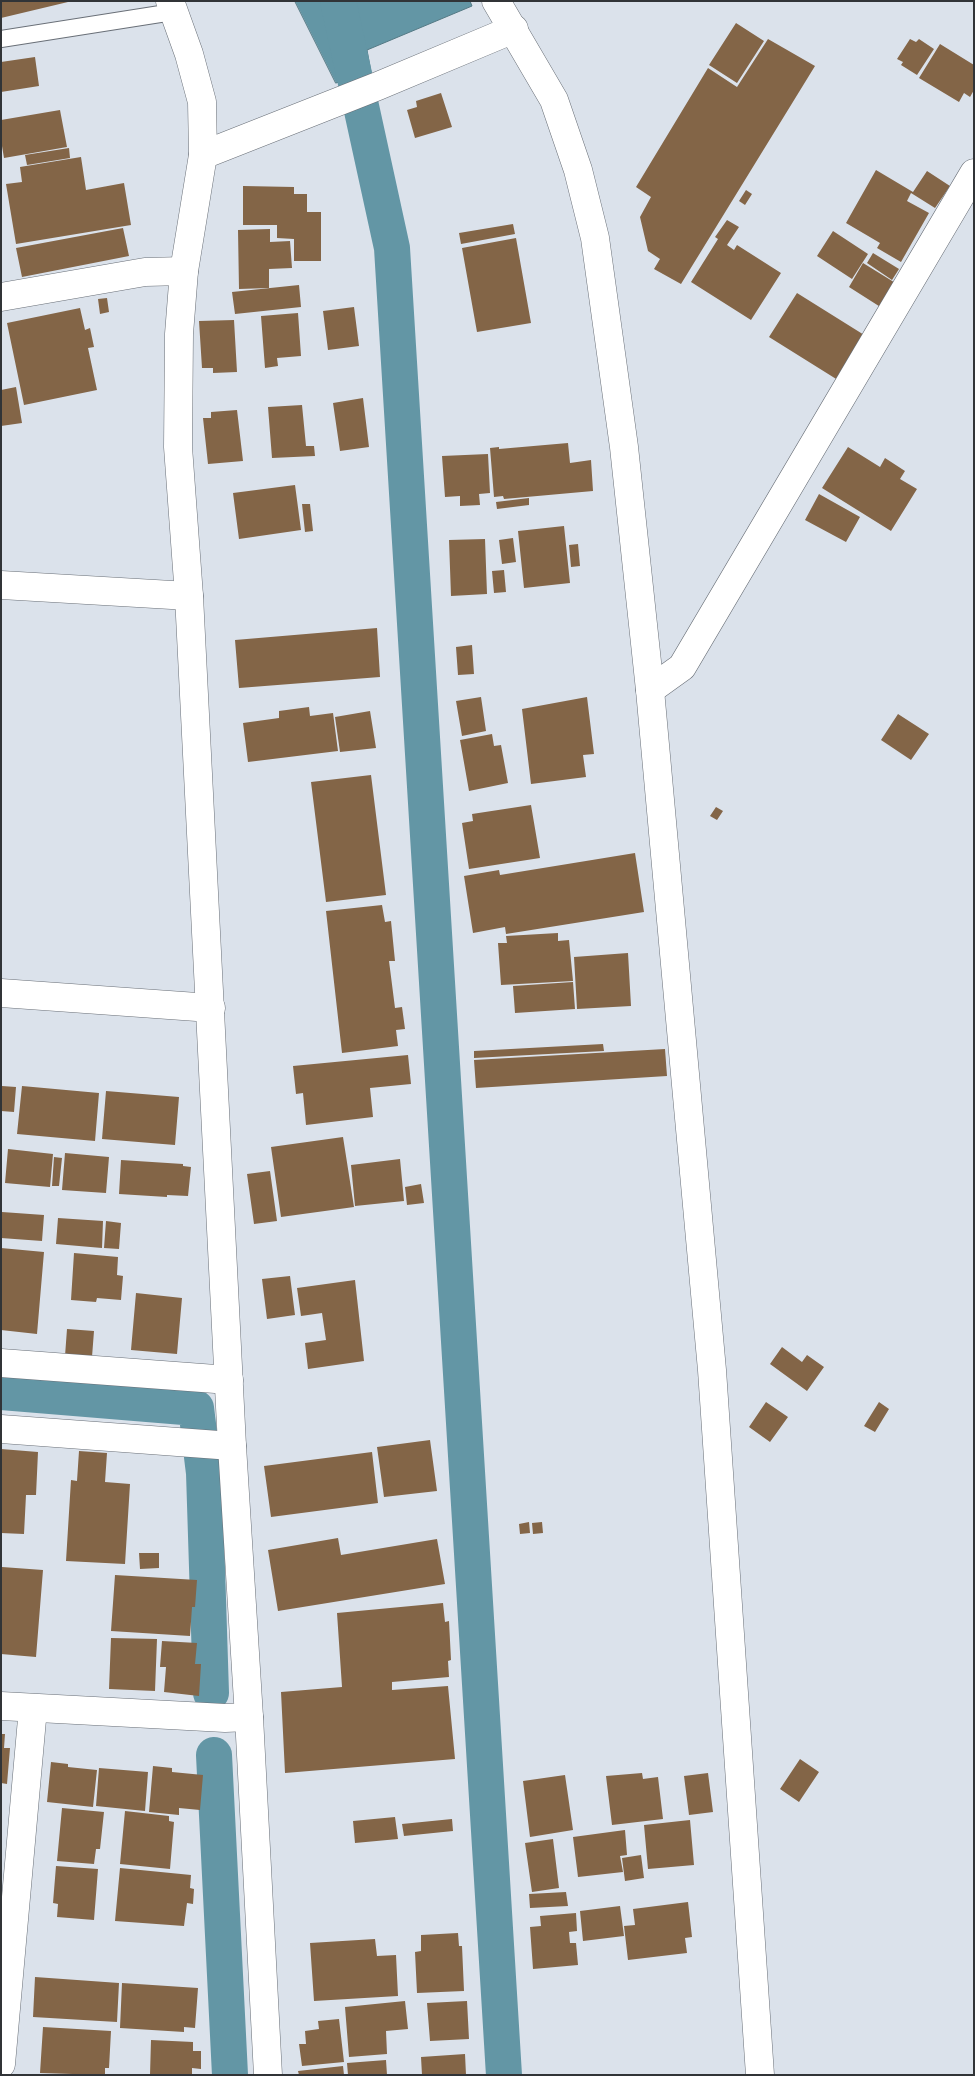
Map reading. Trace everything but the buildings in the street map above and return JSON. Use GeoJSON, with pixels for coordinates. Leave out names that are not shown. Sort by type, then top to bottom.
{"type":"FeatureCollection","features":[{"type":"Feature","properties":{"kind":"street"},"geometry":{"type":"LineString","coordinates":[[496,1],[554,100],[578,170],[594,238],[624,447],[650,690],[712,1370],[760,2075]]}},
{"type":"Feature","properties":{"kind":"street"},"geometry":{"type":"LineString","coordinates":[[172,7],[189,54],[202,102],[203,155],[184,272],[179,334],[178,447],[189,596],[229,1380],[210,1445],[249,1717],[268,2075]]}},
{"type":"Feature","properties":{"kind":"street"},"geometry":{"type":"LineString","coordinates":[[203,155],[378,86],[514,29]]}},
{"type":"Feature","properties":{"kind":"street"},"geometry":{"type":"LineString","coordinates":[[650,690],[682,667],[974,173]]}},
{"type":"Feature","properties":{"kind":"street"},"geometry":{"type":"LineString","coordinates":[[1,297],[144,272],[184,272]]}},
{"type":"Feature","properties":{"kind":"street"},"geometry":{"type":"LineString","coordinates":[[1,585],[189,596]]}},
{"type":"Feature","properties":{"kind":"street"},"geometry":{"type":"LineString","coordinates":[[1,993],[211,1008]]}},
{"type":"Feature","properties":{"kind":"street"},"geometry":{"type":"LineString","coordinates":[[1,1363],[229,1380]]}},
{"type":"Feature","properties":{"kind":"street"},"geometry":{"type":"LineString","coordinates":[[1,1429],[210,1445]]}},
{"type":"Feature","properties":{"kind":"street"},"geometry":{"type":"LineString","coordinates":[[1,1706],[225,1718],[249,1717]]}},
{"type":"Feature","properties":{"kind":"street"},"geometry":{"type":"LineString","coordinates":[[1,2064],[33,1708]]}},
{"type":"Feature","properties":{"kind":"lane"},"geometry":{"type":"LineString","coordinates":[[1,38],[172,7]]}},
{"type":"Feature","properties":{"kind":"water"},"geometry":{"type":"Polygon","coordinates":[[[295,1],[470,1],[472,6],[367,50],[371,72],[336,83],[295,1]]]}},
{"type":"Feature","properties":{"kind":"waterway"},"geometry":{"type":"LineString","coordinates":[[338,1],[392,248],[504,2075]]}},
{"type":"Feature","properties":{"kind":"waterway"},"geometry":{"type":"LineString","coordinates":[[1,1392],[196,1408],[204,1473],[211,1693]]}},
{"type":"Feature","properties":{"kind":"waterway"},"geometry":{"type":"LineString","coordinates":[[214,1755],[230,2075]]}}]}
